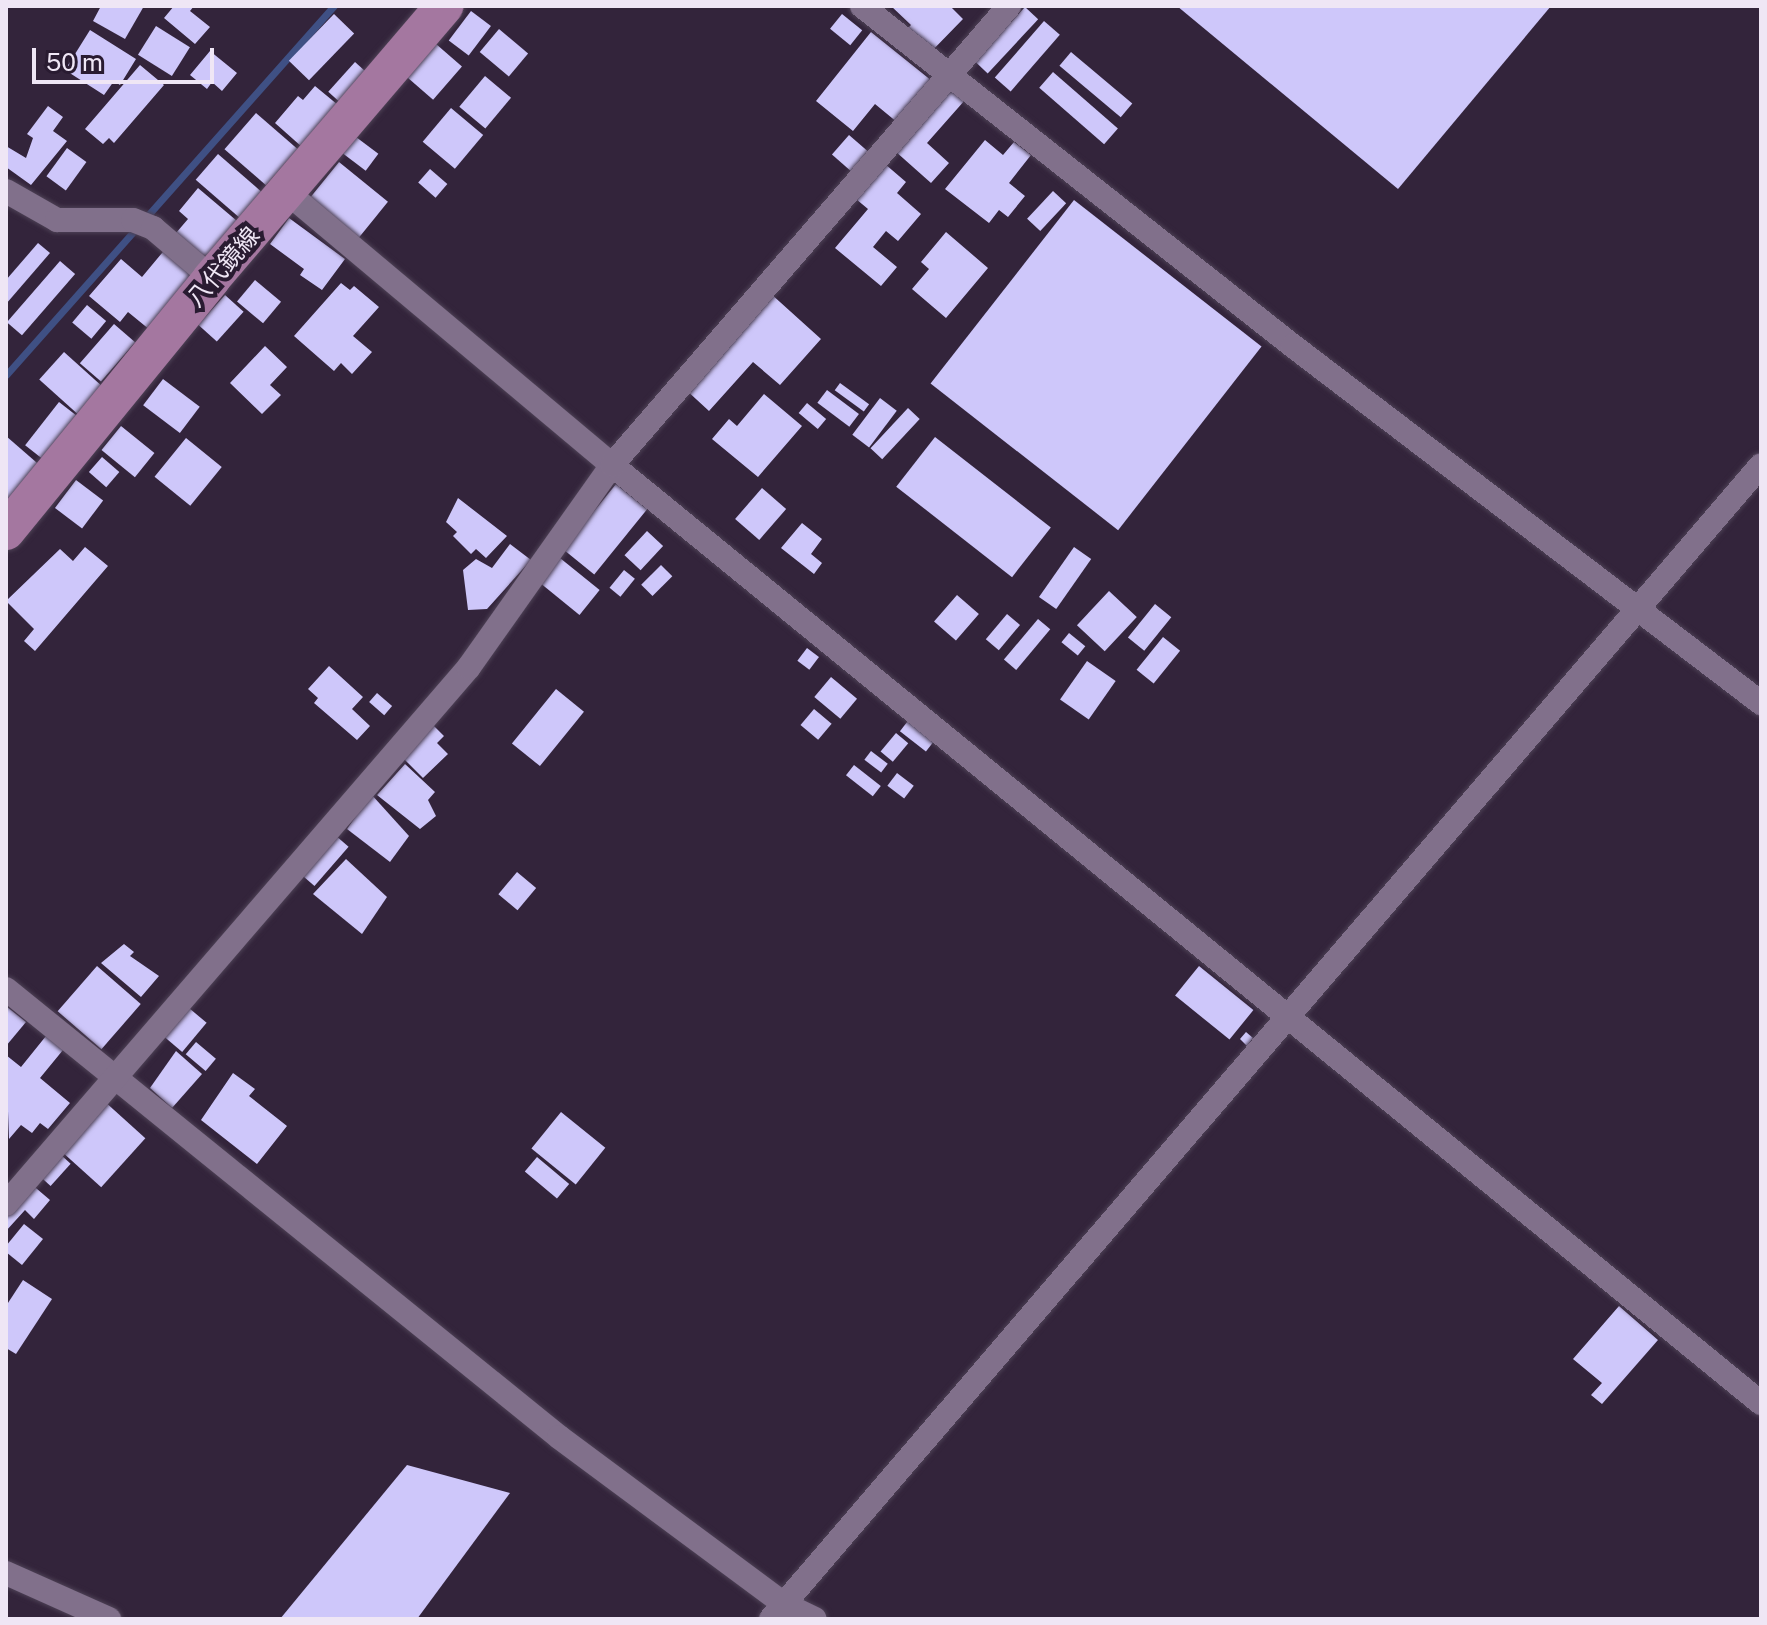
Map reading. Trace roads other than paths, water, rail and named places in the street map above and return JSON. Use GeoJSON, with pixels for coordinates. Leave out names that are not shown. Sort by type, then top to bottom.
{"type":"FeatureCollection","features":[{"type":"Feature","properties":{"kind":"main road","name":"八代鏡線"},"geometry":{"type":"LineString","coordinates":[[6,531],[212,278],[289,194],[444,6]]}},
{"type":"Feature","properties":{"kind":"street"},"geometry":{"type":"LineString","coordinates":[[862,6],[950,78],[1761,703]]}},
{"type":"Feature","properties":{"kind":"street"},"geometry":{"type":"LineString","coordinates":[[6,1204],[469,667],[612,465],[950,78],[1009,6]]}},
{"type":"Feature","properties":{"kind":"street"},"geometry":{"type":"LineString","coordinates":[[6,191],[57,220],[143,224],[212,278]]}},
{"type":"Feature","properties":{"kind":"street"},"geometry":{"type":"LineString","coordinates":[[289,194],[612,465],[1291,1016],[1761,1403]]}},
{"type":"Feature","properties":{"kind":"street"},"geometry":{"type":"LineString","coordinates":[[778,1612],[1761,465]]}},
{"type":"Feature","properties":{"kind":"street"},"geometry":{"type":"LineString","coordinates":[[6,989],[111,1079],[778,1612],[815,1619]]}},
{"type":"Feature","properties":{"kind":"street"},"geometry":{"type":"LineString","coordinates":[[6,1573],[109,1619]]}},
{"type":"Feature","properties":{"kind":"waterway"},"geometry":{"type":"LineString","coordinates":[[6,375],[334,6]]}}]}
